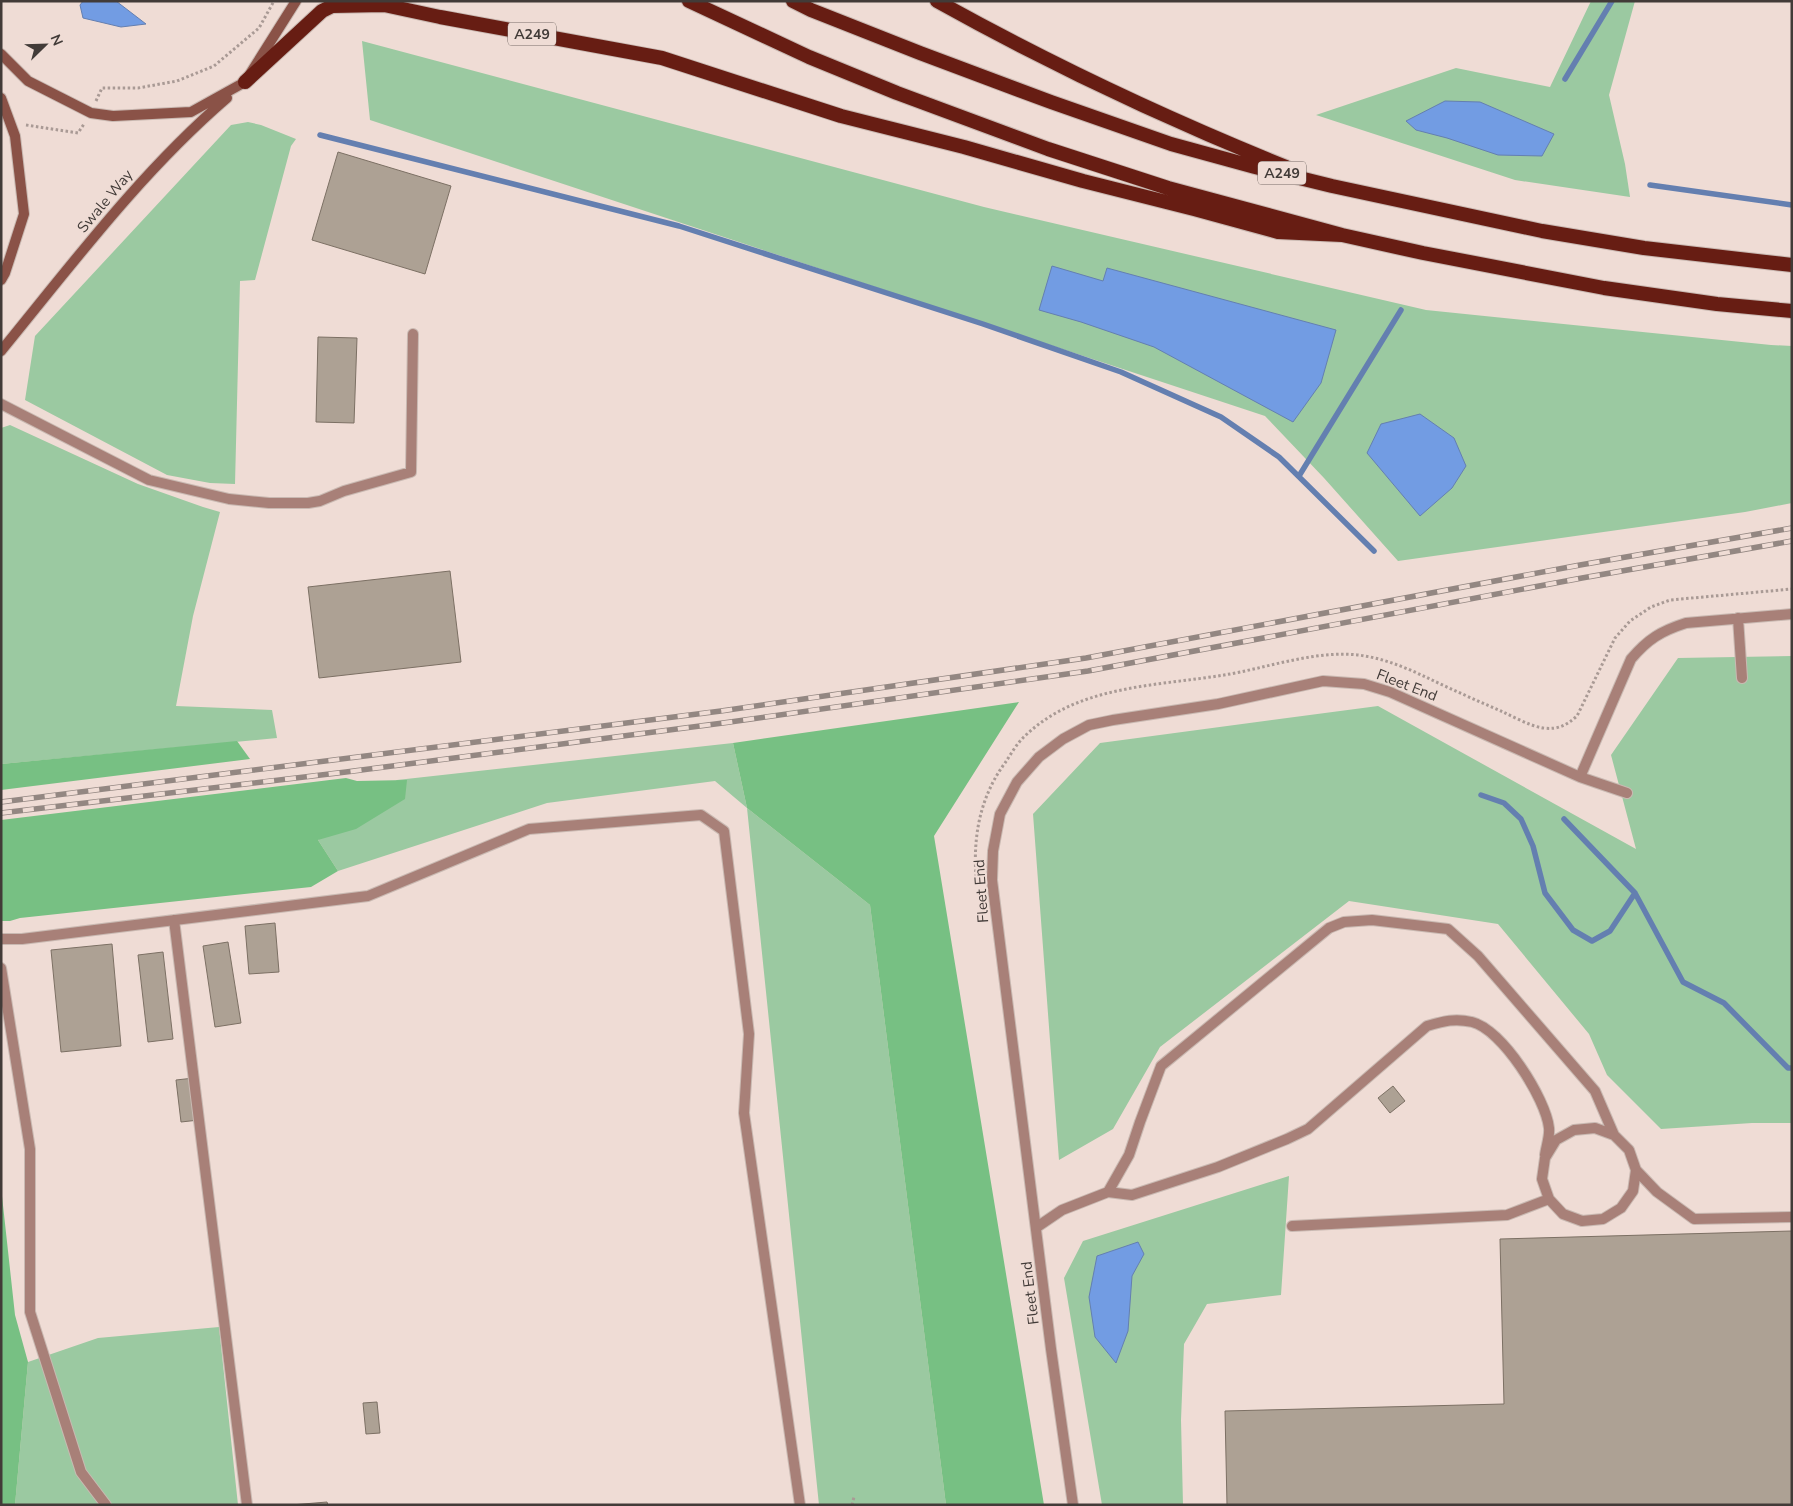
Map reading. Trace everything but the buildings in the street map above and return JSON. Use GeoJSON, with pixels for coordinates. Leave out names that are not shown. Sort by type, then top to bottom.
{"type":"FeatureCollection","features":[{"type":"Feature","properties":{"kind":"highway","name":"A249"},"geometry":{"type":"LineString","coordinates":[[689,1],[809,57],[897,93],[1048,149],[1168,188],[1342,235],[1423,253],[1604,288],[1718,304],[1792,311]]}},
{"type":"Feature","properties":{"kind":"highway","name":"A249"},"geometry":{"type":"LineString","coordinates":[[793,1],[811,10],[920,53],[1171,144],[1332,186],[1542,231],[1644,248],[1792,265]]}},
{"type":"Feature","properties":{"kind":"highway","name":"A249"},"geometry":{"type":"LineString","coordinates":[[937,1],[988,29],[1167,118],[1332,186]]}},
{"type":"Feature","properties":{"kind":"highway","name":"A249"},"geometry":{"type":"LineString","coordinates":[[245,82],[322,11],[332,6],[384,5],[662,58],[841,116],[964,146],[1083,181],[1278,232],[1342,235]]}},
{"type":"Feature","properties":{"kind":"main road"},"geometry":{"type":"LineString","coordinates":[[1,54],[28,81],[91,113],[113,116],[192,112],[245,82],[296,1]]}},
{"type":"Feature","properties":{"kind":"main road","name":"Swale Way"},"geometry":{"type":"LineString","coordinates":[[1,351],[124,200],[197,124],[245,82]]}},
{"type":"Feature","properties":{"kind":"main road"},"geometry":{"type":"LineString","coordinates":[[1,98],[15,136],[24,214],[1,280]]}},
{"type":"Feature","properties":{"kind":"street"},"geometry":{"type":"LineString","coordinates":[[1,404],[149,480],[229,499],[269,503],[308,503],[320,501],[344,491],[411,472],[413,334]]}},
{"type":"Feature","properties":{"kind":"street"},"geometry":{"type":"LineString","coordinates":[[1580,777],[1631,659],[1643,645],[1656,635],[1669,628],[1686,623],[1792,614]]}},
{"type":"Feature","properties":{"kind":"street"},"geometry":{"type":"LineString","coordinates":[[1738,618],[1742,678]]}},
{"type":"Feature","properties":{"kind":"street","name":"Fleet End"},"geometry":{"type":"LineString","coordinates":[[1073,1505],[992,880],[993,851],[1000,814],[1016,782],[1039,757],[1062,739],[1088,726],[1113,720],[1218,704],[1323,681],[1364,684],[1390,692],[1580,777],[1627,793]]}},
{"type":"Feature","properties":{"kind":"street"},"geometry":{"type":"LineString","coordinates":[[1,939],[22,939],[368,896],[529,829],[701,815],[724,831],[749,1034],[744,1113],[800,1505]]}},
{"type":"Feature","properties":{"kind":"street"},"geometry":{"type":"LineString","coordinates":[[174,920],[247,1505]]}},
{"type":"Feature","properties":{"kind":"street"},"geometry":{"type":"LineString","coordinates":[[1108,1192],[1129,1155],[1161,1066],[1329,928],[1344,922],[1372,920],[1448,929],[1478,956],[1595,1091],[1614,1135],[1629,1150],[1636,1170],[1657,1192],[1694,1219],[1792,1216]]}},
{"type":"Feature","properties":{"kind":"street"},"geometry":{"type":"LineString","coordinates":[[1,968],[30,1149],[30,1312],[81,1472],[104,1503]]}},
{"type":"Feature","properties":{"kind":"street"},"geometry":{"type":"LineString","coordinates":[[1037,1227],[1062,1210],[1108,1192],[1132,1195],[1218,1167],[1308,1129],[1427,1026],[1450,1019],[1474,1022],[1492,1033],[1514,1056],[1542,1102],[1550,1129],[1542,1179],[1548,1199],[1563,1214],[1582,1221],[1603,1219],[1621,1208],[1629,1197],[1633,1191],[1636,1170]]}},
{"type":"Feature","properties":{"kind":"street"},"geometry":{"type":"LineString","coordinates":[[1544,1158],[1556,1140],[1574,1130],[1595,1128],[1614,1135]]}},
{"type":"Feature","properties":{"kind":"street"},"geometry":{"type":"LineString","coordinates":[[1292,1226],[1507,1214],[1548,1199]]}},
{"type":"Feature","properties":{"kind":"path"},"geometry":{"type":"LineString","coordinates":[[11,122],[78,133],[91,113],[102,88],[138,88],[177,81],[214,66],[259,28],[274,1]]}},
{"type":"Feature","properties":{"kind":"path"},"geometry":{"type":"LineString","coordinates":[[977,885],[974,858],[977,828],[984,797],[1000,769],[1024,736],[1049,717],[1079,702],[1110,692],[1224,675],[1313,657],[1349,655],[1365,656],[1397,664],[1516,718],[1542,728],[1559,728],[1578,716],[1614,638],[1630,621],[1651,607],[1670,600],[1792,589]]}},
{"type":"Feature","properties":{"kind":"path"},"geometry":{"type":"LineString","coordinates":[[852,1505],[854,1497]]}},
{"type":"Feature","properties":{"kind":"green space"},"geometry":{"type":"Polygon","coordinates":[[[1591,1],[1635,1],[1609,95],[1625,164],[1630,197],[1515,180],[1316,115],[1456,68],[1550,87],[1591,1]]]}},
{"type":"Feature","properties":{"kind":"green space"},"geometry":{"type":"Polygon","coordinates":[[[362,41],[984,207],[1426,310],[1792,346],[1792,503],[1745,512],[1398,561],[1324,478],[1265,416],[370,120],[362,41]]]}},
{"type":"Feature","properties":{"kind":"green space"},"geometry":{"type":"Polygon","coordinates":[[[248,122],[261,125],[296,139],[291,146],[255,280],[240,281],[235,484],[210,483],[167,475],[25,400],[35,336],[231,125],[248,122]]]}},
{"type":"Feature","properties":{"kind":"green space"},"geometry":{"type":"Polygon","coordinates":[[[10,425],[138,484],[220,512],[193,616],[176,706],[272,710],[277,738],[1,764],[1,428],[10,425]]]}},
{"type":"Feature","properties":{"kind":"green space"},"geometry":{"type":"Polygon","coordinates":[[[1792,656],[1792,1123],[1752,1123],[1661,1129],[1607,1075],[1589,1034],[1498,924],[1349,901],[1160,1047],[1113,1129],[1059,1160],[1033,814],[1100,743],[1378,706],[1636,849],[1611,755],[1678,658],[1792,656]]]}},
{"type":"Feature","properties":{"kind":"green space"},"geometry":{"type":"Polygon","coordinates":[[[1019,702],[934,836],[1044,1505],[946,1505],[870,905],[747,808],[733,743],[1019,702]]]}},
{"type":"Feature","properties":{"kind":"green space"},"geometry":{"type":"Polygon","coordinates":[[[237,741],[250,759],[1,790],[1,764],[237,741]]]}},
{"type":"Feature","properties":{"kind":"green space"},"geometry":{"type":"Polygon","coordinates":[[[733,743],[747,808],[715,781],[547,803],[338,871],[318,840],[397,780],[733,743]]]}},
{"type":"Feature","properties":{"kind":"green space"},"geometry":{"type":"Polygon","coordinates":[[[346,778],[357,781],[407,780],[405,799],[356,829],[318,840],[338,871],[311,887],[1,921],[1,820],[346,778]]]}},
{"type":"Feature","properties":{"kind":"green space"},"geometry":{"type":"Polygon","coordinates":[[[747,808],[870,905],[946,1505],[819,1505],[747,808]]]}},
{"type":"Feature","properties":{"kind":"green space"},"geometry":{"type":"Polygon","coordinates":[[[1289,1176],[1281,1295],[1207,1304],[1184,1344],[1181,1420],[1183,1505],[1102,1505],[1064,1278],[1083,1241],[1289,1176]]]}},
{"type":"Feature","properties":{"kind":"green space"},"geometry":{"type":"Polygon","coordinates":[[[1,1187],[15,1315],[28,1362],[15,1505],[1,1505],[1,1187]]]}},
{"type":"Feature","properties":{"kind":"green space"},"geometry":{"type":"Polygon","coordinates":[[[219,1327],[238,1505],[15,1505],[28,1362],[98,1338],[219,1327]]]}},
{"type":"Feature","properties":{"kind":"water"},"geometry":{"type":"Polygon","coordinates":[[[83,1],[116,1],[146,24],[121,27],[83,18],[80,5],[83,1]]]}},
{"type":"Feature","properties":{"kind":"water"},"geometry":{"type":"Polygon","coordinates":[[[1445,101],[1480,102],[1554,134],[1542,156],[1498,155],[1416,130],[1406,121],[1445,101]]]}},
{"type":"Feature","properties":{"kind":"water"},"geometry":{"type":"Polygon","coordinates":[[[1052,266],[1103,281],[1107,268],[1336,330],[1321,383],[1293,422],[1154,347],[1039,310],[1052,266]]]}},
{"type":"Feature","properties":{"kind":"water"},"geometry":{"type":"Polygon","coordinates":[[[1420,414],[1454,438],[1466,466],[1452,488],[1420,516],[1367,453],[1381,424],[1420,414]]]}},
{"type":"Feature","properties":{"kind":"water"},"geometry":{"type":"Polygon","coordinates":[[[1138,1242],[1144,1254],[1132,1276],[1128,1331],[1116,1363],[1095,1337],[1089,1297],[1097,1256],[1138,1242]]]}},
{"type":"Feature","properties":{"kind":"waterway"},"geometry":{"type":"LineString","coordinates":[[1565,79],[1612,1]]}},
{"type":"Feature","properties":{"kind":"waterway"},"geometry":{"type":"LineString","coordinates":[[320,135],[679,226],[983,324],[1121,372],[1221,417],[1279,457],[1374,551]]}},
{"type":"Feature","properties":{"kind":"waterway"},"geometry":{"type":"LineString","coordinates":[[1650,185],[1792,205]]}},
{"type":"Feature","properties":{"kind":"waterway"},"geometry":{"type":"LineString","coordinates":[[1299,476],[1401,310]]}},
{"type":"Feature","properties":{"kind":"waterway"},"geometry":{"type":"LineString","coordinates":[[1481,795],[1504,803],[1521,819],[1533,846],[1545,893],[1573,930],[1592,941],[1610,931],[1635,893]]}},
{"type":"Feature","properties":{"kind":"waterway"},"geometry":{"type":"LineString","coordinates":[[1564,819],[1635,893],[1683,982],[1724,1003],[1788,1068],[1792,1068]]}},
{"type":"Feature","properties":{"kind":"railway"},"geometry":{"type":"LineString","coordinates":[[1,802],[721,711],[1086,658],[1580,565],[1792,528]]}},
{"type":"Feature","properties":{"kind":"railway"},"geometry":{"type":"LineString","coordinates":[[1,813],[346,772],[723,723],[1088,671],[1582,578],[1792,541]]}}]}
